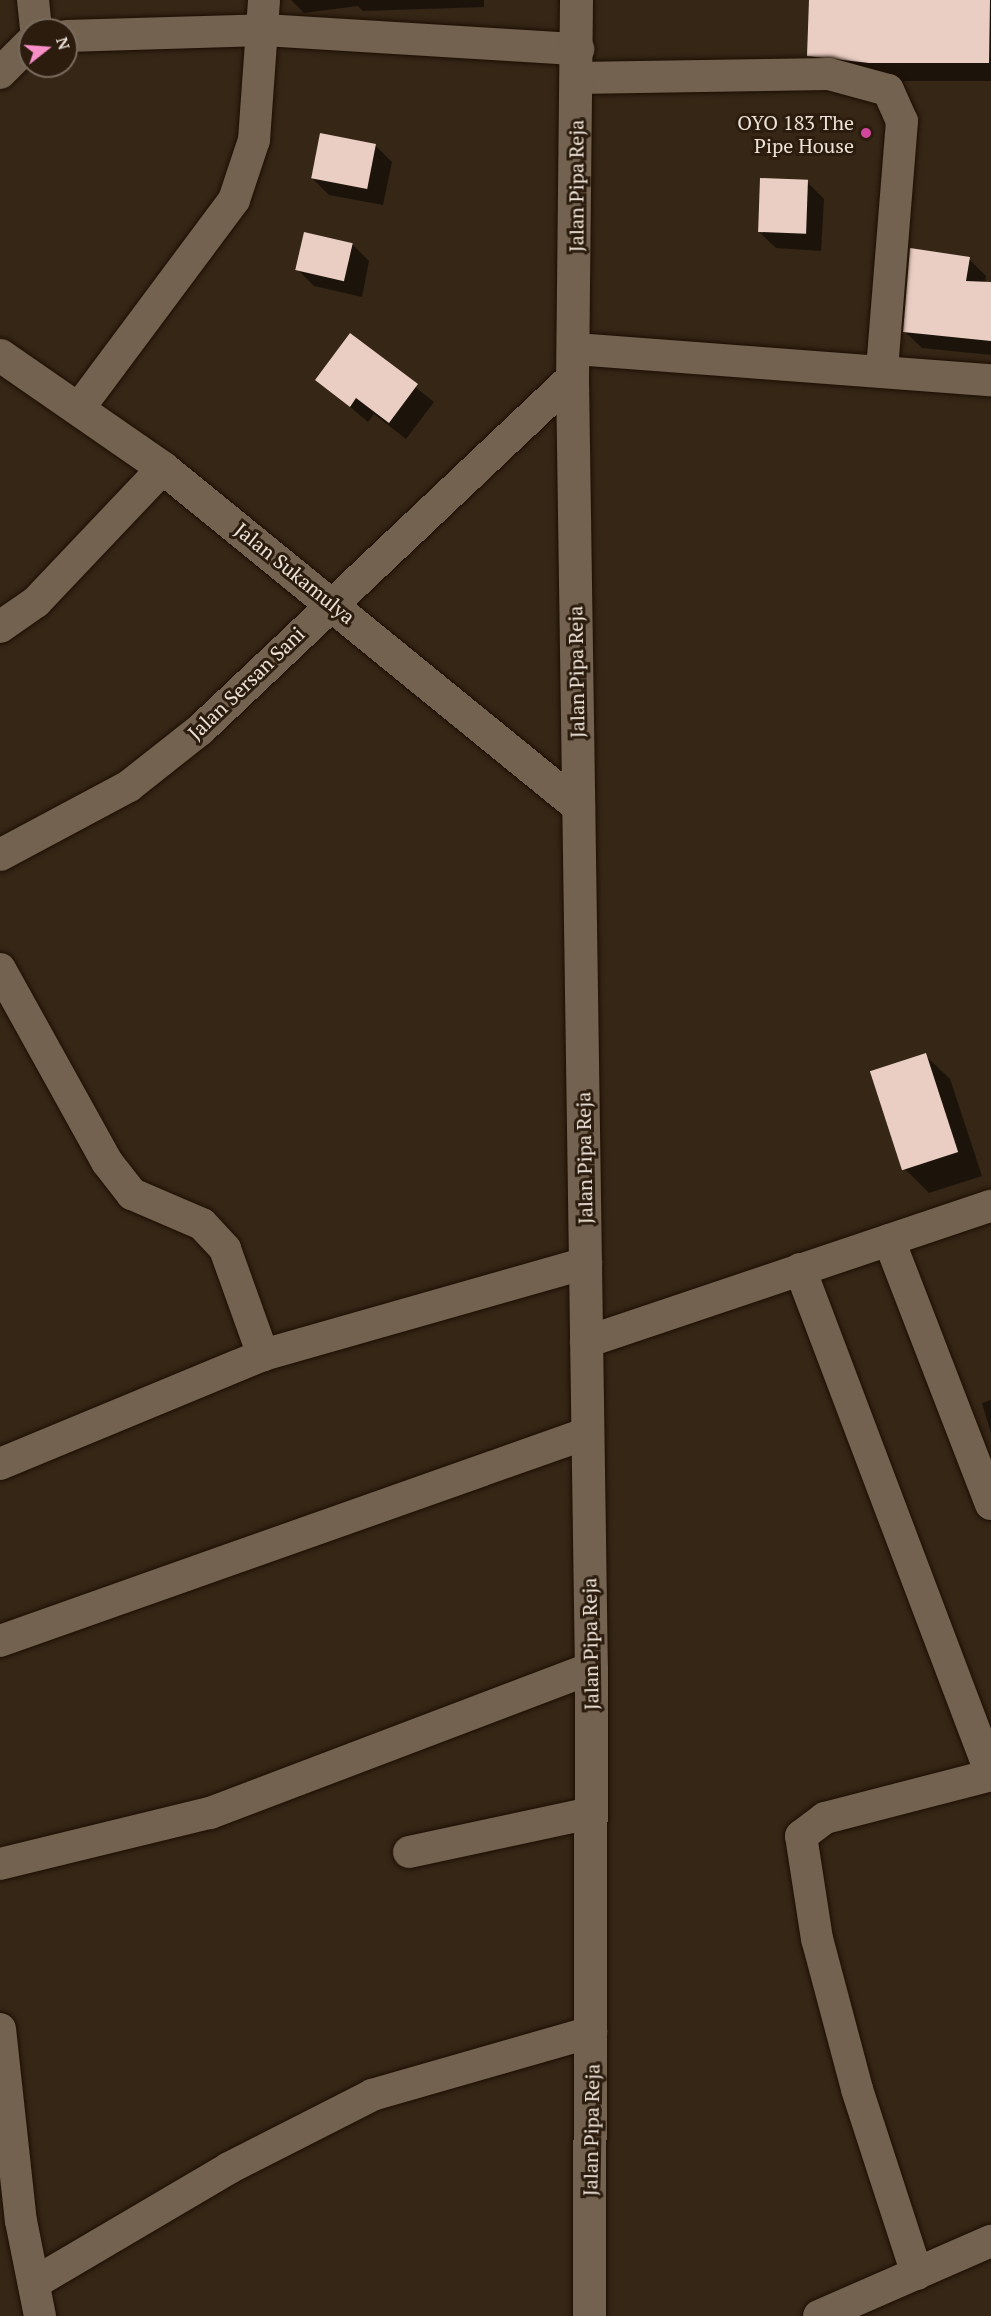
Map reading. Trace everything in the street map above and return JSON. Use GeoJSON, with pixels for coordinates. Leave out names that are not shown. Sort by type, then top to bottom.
{"type":"FeatureCollection","features":[{"type":"Feature","properties":{"kind":"street"},"geometry":{"type":"LineString","coordinates":[[33,0],[35,18]]}},
{"type":"Feature","properties":{"kind":"street","name":"Jalan Pipa Reja"},"geometry":{"type":"LineString","coordinates":[[576,0],[574,363],[578,806],[586,1263],[585,1434],[591,1668],[589,2316]]}},
{"type":"Feature","properties":{"kind":"street"},"geometry":{"type":"LineString","coordinates":[[79,408],[234,200],[254,140],[264,15]]}},
{"type":"Feature","properties":{"kind":"street"},"geometry":{"type":"LineString","coordinates":[[78,35],[264,15],[577,63],[829,74],[888,90],[902,122],[882,371]]}},
{"type":"Feature","properties":{"kind":"street"},"geometry":{"type":"LineString","coordinates":[[0,73],[18,55]]}},
{"type":"Feature","properties":{"kind":"street","name":"Jalan Sukamulya"},"geometry":{"type":"LineString","coordinates":[[0,355],[163,468],[331,601],[578,806]]}},
{"type":"Feature","properties":{"kind":"street"},"geometry":{"type":"LineString","coordinates":[[574,363],[882,371],[991,381]]}},
{"type":"Feature","properties":{"kind":"street","name":"Jalan Sersan Sani"},"geometry":{"type":"LineString","coordinates":[[0,855],[129,786],[201,729],[574,363]]}},
{"type":"Feature","properties":{"kind":"street"},"geometry":{"type":"LineString","coordinates":[[0,627],[36,602],[163,468]]}},
{"type":"Feature","properties":{"kind":"street"},"geometry":{"type":"LineString","coordinates":[[0,969],[107,1161],[132,1194],[202,1224],[225,1249],[263,1355]]}},
{"type":"Feature","properties":{"kind":"street"},"geometry":{"type":"LineString","coordinates":[[586,1342],[991,1206]]}},
{"type":"Feature","properties":{"kind":"street"},"geometry":{"type":"LineString","coordinates":[[890,1240],[991,1504]]}},
{"type":"Feature","properties":{"kind":"street"},"geometry":{"type":"LineString","coordinates":[[0,1464],[263,1355],[586,1263]]}},
{"type":"Feature","properties":{"kind":"street"},"geometry":{"type":"LineString","coordinates":[[800,1269],[991,1774],[825,1818],[801,1836],[817,1939],[917,2274]]}},
{"type":"Feature","properties":{"kind":"street"},"geometry":{"type":"LineString","coordinates":[[0,1641],[585,1434]]}},
{"type":"Feature","properties":{"kind":"street"},"geometry":{"type":"LineString","coordinates":[[0,1864],[210,1813],[591,1668]]}},
{"type":"Feature","properties":{"kind":"street"},"geometry":{"type":"LineString","coordinates":[[409,1852],[591,1813]]}},
{"type":"Feature","properties":{"kind":"street"},"geometry":{"type":"LineString","coordinates":[[0,2029],[40,2316]]}},
{"type":"Feature","properties":{"kind":"street"},"geometry":{"type":"LineString","coordinates":[[34,2283],[229,2168],[372,2095],[591,2032]]}},
{"type":"Feature","properties":{"kind":"street"},"geometry":{"type":"LineString","coordinates":[[819,2316],[991,2241]]}},
{"type":"Feature","properties":{"kind":"building"},"geometry":{"type":"Polygon","coordinates":[[[809,0],[990,0],[989,63],[869,63],[807,56],[809,0]]]}},
{"type":"Feature","properties":{"kind":"building"},"geometry":{"type":"Polygon","coordinates":[[[320,133],[376,144],[367,189],[311,178],[320,133]]]}},
{"type":"Feature","properties":{"kind":"building"},"geometry":{"type":"Polygon","coordinates":[[[760,178],[808,180],[806,234],[758,232],[760,178]]]}},
{"type":"Feature","properties":{"kind":"building"},"geometry":{"type":"Polygon","coordinates":[[[304,232],[353,243],[344,281],[295,270],[304,232]]]}},
{"type":"Feature","properties":{"kind":"building"},"geometry":{"type":"Polygon","coordinates":[[[910,248],[970,257],[966,281],[991,282],[991,341],[903,332],[910,248]]]}},
{"type":"Feature","properties":{"kind":"building"},"geometry":{"type":"Polygon","coordinates":[[[350,333],[418,384],[389,423],[356,398],[350,407],[315,380],[350,333]]]}},
{"type":"Feature","properties":{"kind":"building"},"geometry":{"type":"Polygon","coordinates":[[[926,1053],[958,1152],[902,1170],[870,1071],[926,1053]]]}},
{"type":"Feature","properties":{"kind":"place","name":"OYO 183 The Pipe House"},"geometry":{"type":"Point","coordinates":[866,133]}}]}
